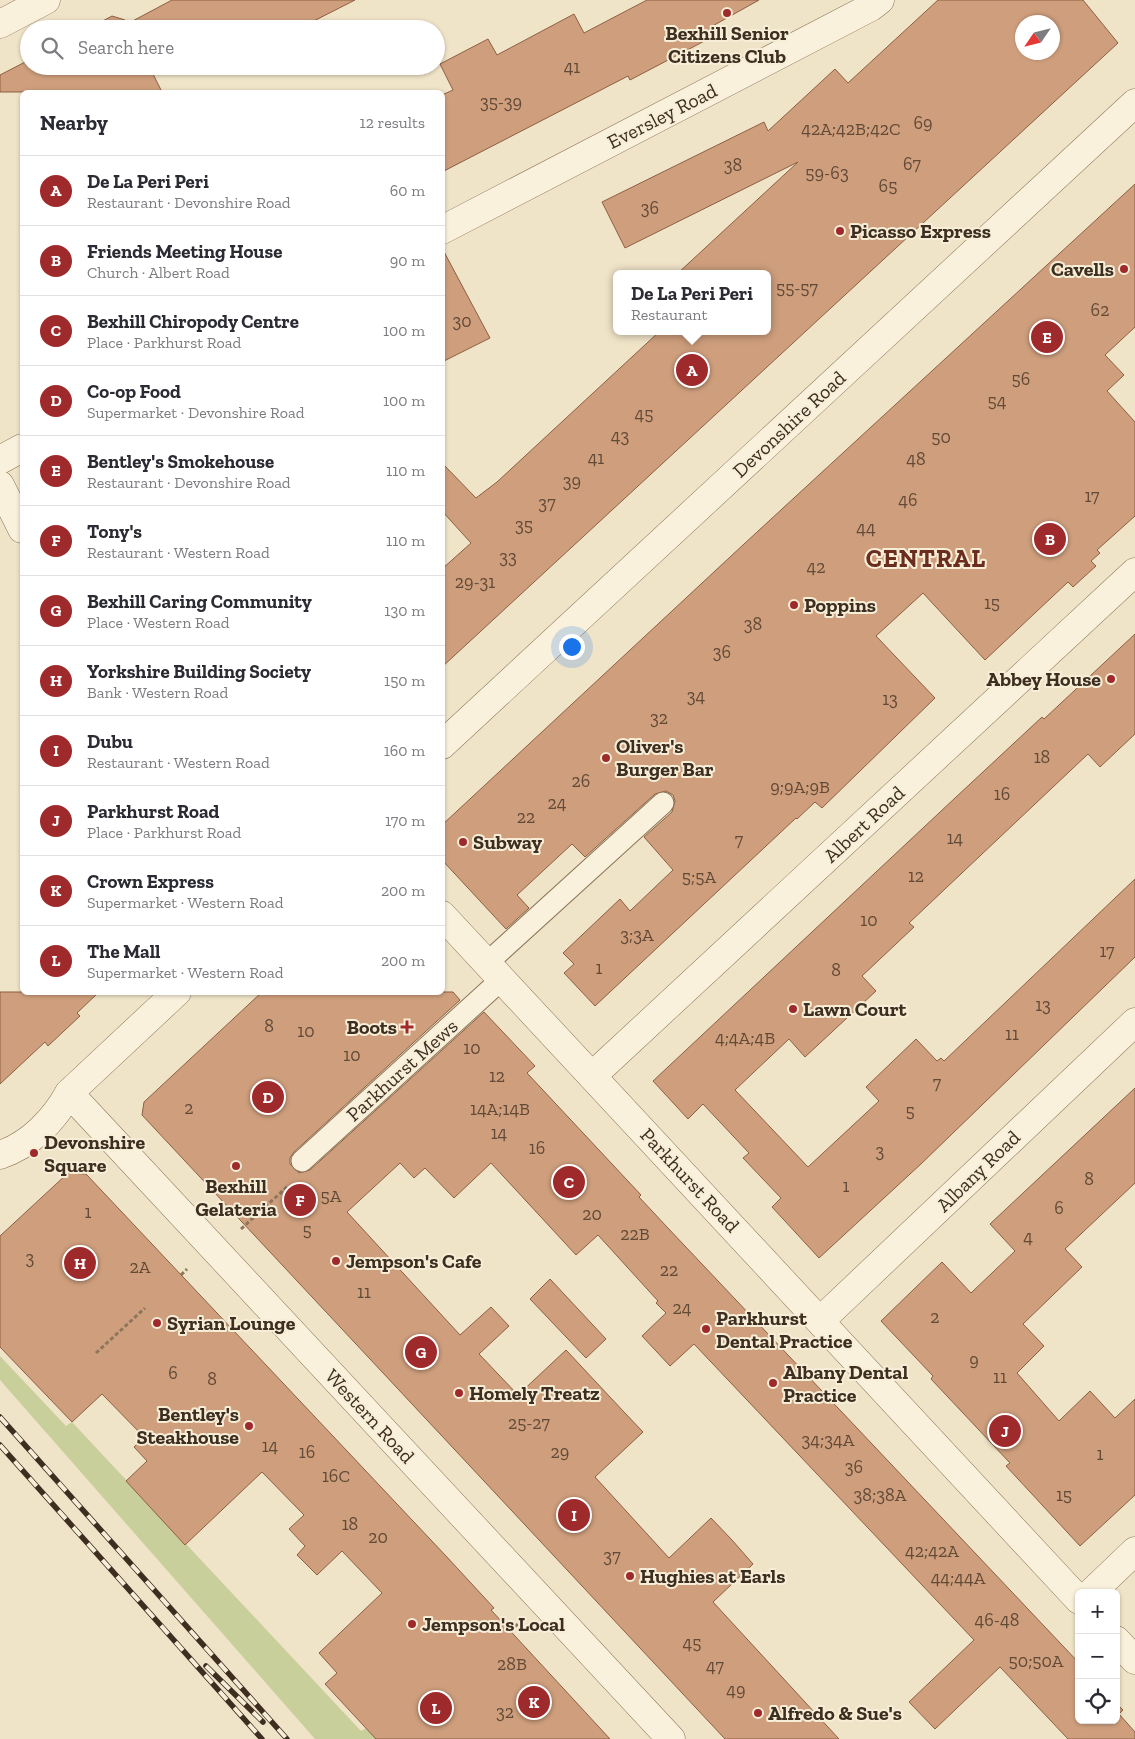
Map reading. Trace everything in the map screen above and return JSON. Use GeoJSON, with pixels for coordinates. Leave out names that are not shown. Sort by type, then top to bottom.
{"type":"FeatureCollection","features":[{"type":"Feature","properties":{"kind":"street"},"geometry":{"type":"LineString","coordinates":[[0,24],[46,0]]}},
{"type":"Feature","properties":{"kind":"street","name":"Eversley Road"},"geometry":{"type":"LineString","coordinates":[[445,228],[862,12],[880,0]]}},
{"type":"Feature","properties":{"kind":"street","name":"Devonshire Road"},"geometry":{"type":"LineString","coordinates":[[445,742],[1135,103]]}},
{"type":"Feature","properties":{"kind":"street"},"geometry":{"type":"LineString","coordinates":[[0,460],[20,449]]}},
{"type":"Feature","properties":{"kind":"street"},"geometry":{"type":"LineString","coordinates":[[0,485],[20,525]]}},
{"type":"Feature","properties":{"kind":"street","name":"Albert Road"},"geometry":{"type":"LineString","coordinates":[[592,1076],[1135,572]]}},
{"type":"Feature","properties":{"kind":"street","name":"Parkhurst Road"},"geometry":{"type":"LineString","coordinates":[[445,918],[1075,1596]]}},
{"type":"Feature","properties":{"kind":"street"},"geometry":{"type":"LineString","coordinates":[[0,1156],[28,1140],[42,1129],[58,1113],[69,1093],[174,995]]}},
{"type":"Feature","properties":{"kind":"street","name":"Albany Road"},"geometry":{"type":"LineString","coordinates":[[820,1321],[1135,1022]]}},
{"type":"Feature","properties":{"kind":"street","name":"Western Road"},"geometry":{"type":"LineString","coordinates":[[69,1093],[671,1739]]}},
{"type":"Feature","properties":{"kind":"street"},"geometry":{"type":"LineString","coordinates":[[1095,1589],[1135,1551]]}},
{"type":"Feature","properties":{"kind":"street"},"geometry":{"type":"LineString","coordinates":[[1120,1644],[1135,1660]]}},
{"type":"Feature","properties":{"kind":"lane","name":"Parkhurst Mews"},"geometry":{"type":"LineString","coordinates":[[302,1162],[663,803]]}},
{"type":"Feature","properties":{"kind":"path"},"geometry":{"type":"LineString","coordinates":[[217,1252],[296,1180],[302,1162]]}},
{"type":"Feature","properties":{"kind":"path"},"geometry":{"type":"LineString","coordinates":[[96,1353],[145,1308]]}},
{"type":"Feature","properties":{"kind":"green space"},"geometry":{"type":"Polygon","coordinates":[[[0,1356],[66,1426],[72,1422],[361,1731],[366,1728],[376,1739],[315,1739],[0,1380],[0,1356]]]}},
{"type":"Feature","properties":{"kind":"building"},"geometry":{"type":"Polygon","coordinates":[[[172,0],[355,0],[316,20],[134,20],[172,0]]]}},
{"type":"Feature","properties":{"kind":"building"},"geometry":{"type":"Polygon","coordinates":[[[647,0],[759,0],[709,28],[714,36],[630,80],[628,76],[445,170],[445,94],[453,90],[445,74],[445,61],[488,39],[497,55],[574,14],[584,33],[647,0]]]}},
{"type":"Feature","properties":{"kind":"building"},"geometry":{"type":"Polygon","coordinates":[[[938,0],[1083,0],[1118,43],[445,664],[445,566],[471,543],[445,514],[445,466],[476,498],[497,482],[656,335],[771,335],[771,270],[681,270],[798,162],[625,248],[602,202],[764,122],[768,131],[835,69],[848,83],[938,0]]]}},
{"type":"Feature","properties":{"kind":"building"},"geometry":{"type":"Polygon","coordinates":[[[112,16],[125,20],[105,20],[112,16]]]}},
{"type":"Feature","properties":{"kind":"building"},"geometry":{"type":"Polygon","coordinates":[[[20,65],[20,75],[154,75],[161,90],[20,90],[20,92],[0,92],[0,75],[20,65]]]}},
{"type":"Feature","properties":{"kind":"building"},"geometry":{"type":"Polygon","coordinates":[[[1135,184],[1135,327],[1105,355],[1124,375],[1107,391],[1135,422],[1135,516],[1097,550],[1100,553],[1091,561],[1096,566],[1073,587],[1068,582],[985,660],[923,593],[876,636],[935,698],[822,808],[815,802],[796,818],[595,1006],[564,973],[574,964],[563,953],[620,899],[630,911],[673,870],[644,837],[672,812],[675,801],[673,795],[666,791],[655,794],[585,857],[572,844],[517,895],[529,908],[506,929],[445,863],[445,822],[1135,184]]]}},
{"type":"Feature","properties":{"kind":"building"},"geometry":{"type":"Polygon","coordinates":[[[445,254],[490,338],[445,360],[445,254]]]}},
{"type":"Feature","properties":{"kind":"building"},"geometry":{"type":"Polygon","coordinates":[[[1135,634],[1135,734],[1100,767],[1088,754],[909,923],[914,927],[862,976],[876,991],[805,1057],[789,1039],[735,1090],[808,1167],[879,1101],[866,1087],[916,1039],[937,1061],[941,1058],[944,1061],[1135,879],[1135,957],[922,1163],[819,1258],[772,1207],[781,1198],[743,1158],[749,1153],[703,1104],[688,1119],[653,1081],[1042,717],[1044,719],[1135,634]]]}},
{"type":"Feature","properties":{"kind":"building"},"geometry":{"type":"Polygon","coordinates":[[[0,992],[20,992],[20,995],[96,995],[77,1013],[80,1016],[48,1046],[45,1042],[0,1084],[0,992]]]}},
{"type":"Feature","properties":{"kind":"building"},"geometry":{"type":"Polygon","coordinates":[[[445,992],[453,992],[460,1000],[294,1152],[290,1158],[290,1164],[299,1173],[310,1170],[484,1012],[535,1066],[527,1073],[641,1195],[639,1197],[1075,1659],[1075,1724],[1120,1724],[1120,1715],[1135,1732],[1135,1739],[1068,1739],[1000,1667],[935,1729],[909,1702],[974,1640],[694,1344],[670,1366],[642,1336],[666,1313],[656,1303],[658,1301],[598,1235],[576,1255],[491,1163],[454,1198],[425,1168],[414,1178],[400,1163],[347,1212],[460,1335],[491,1307],[509,1326],[479,1354],[518,1395],[566,1350],[643,1432],[595,1477],[669,1558],[711,1518],[732,1540],[753,1564],[713,1602],[839,1739],[725,1739],[142,1115],[144,1102],[259,995],[445,995],[445,992]]]}},
{"type":"Feature","properties":{"kind":"building"},"geometry":{"type":"Polygon","coordinates":[[[1135,1088],[1135,1183],[1065,1249],[1082,1267],[1023,1324],[1044,1346],[1017,1373],[1059,1421],[1090,1391],[1115,1418],[1135,1399],[1135,1495],[1080,1546],[1006,1466],[1010,1463],[931,1379],[933,1376],[881,1321],[942,1262],[971,1293],[1015,1251],[990,1224],[1135,1088]]]}},
{"type":"Feature","properties":{"kind":"building"},"geometry":{"type":"Polygon","coordinates":[[[68,1173],[86,1174],[446,1556],[494,1608],[491,1610],[610,1739],[376,1739],[325,1684],[337,1673],[319,1653],[382,1593],[342,1551],[317,1575],[297,1555],[305,1546],[289,1529],[304,1515],[262,1472],[185,1545],[126,1481],[147,1461],[134,1447],[144,1437],[102,1394],[72,1422],[0,1347],[0,1236],[68,1173]]]}},
{"type":"Feature","properties":{"kind":"building"},"geometry":{"type":"Polygon","coordinates":[[[550,1279],[606,1339],[586,1358],[530,1299],[550,1279]]]}},
{"type":"Feature","properties":{"kind":"railway"},"geometry":{"type":"LineString","coordinates":[[0,1417],[287,1739]]}},
{"type":"Feature","properties":{"kind":"railway"},"geometry":{"type":"LineString","coordinates":[[0,1445],[262,1739]]}},
{"type":"Feature","properties":{"kind":"railway"},"geometry":{"type":"LineString","coordinates":[[206,1666],[263,1722]]}},
{"type":"Feature","properties":{"kind":"place","name":"Bexhill Senior Citizens Club"},"geometry":{"type":"Point","coordinates":[727,13]}},
{"type":"Feature","properties":{"kind":"place","name":"Picasso Express"},"geometry":{"type":"Point","coordinates":[840,231]}},
{"type":"Feature","properties":{"kind":"place","name":"Cavells"},"geometry":{"type":"Point","coordinates":[1124,269]}},
{"type":"Feature","properties":{"kind":"place","name":"Bentley's Smokehouse"},"geometry":{"type":"Point","coordinates":[1047,337]}},
{"type":"Feature","properties":{"kind":"place","name":"De La Peri Peri"},"geometry":{"type":"Point","coordinates":[692,370]}},
{"type":"Feature","properties":{"kind":"place","name":"Friends Meeting House"},"geometry":{"type":"Point","coordinates":[1050,539]}},
{"type":"Feature","properties":{"kind":"place","name":"Poppins"},"geometry":{"type":"Point","coordinates":[794,605]}},
{"type":"Feature","properties":{"kind":"place","name":"Abbey House"},"geometry":{"type":"Point","coordinates":[1111,679]}},
{"type":"Feature","properties":{"kind":"place","name":"Oliver's Burger Bar"},"geometry":{"type":"Point","coordinates":[606,758]}},
{"type":"Feature","properties":{"kind":"place","name":"Subway"},"geometry":{"type":"Point","coordinates":[463,842]}},
{"type":"Feature","properties":{"kind":"place","name":"Lawn Court"},"geometry":{"type":"Point","coordinates":[793,1009]}},
{"type":"Feature","properties":{"kind":"place","name":"Boots"},"geometry":{"type":"Point","coordinates":[407,1027]}},
{"type":"Feature","properties":{"kind":"place","name":"Co-op Food"},"geometry":{"type":"Point","coordinates":[268,1097]}},
{"type":"Feature","properties":{"kind":"place","name":"Devonshire Square"},"geometry":{"type":"Point","coordinates":[34,1153]}},
{"type":"Feature","properties":{"kind":"place","name":"Bexhill Gelateria"},"geometry":{"type":"Point","coordinates":[236,1166]}},
{"type":"Feature","properties":{"kind":"place","name":"Bexhill Chiropody Centre"},"geometry":{"type":"Point","coordinates":[569,1182]}},
{"type":"Feature","properties":{"kind":"place","name":"Tony's"},"geometry":{"type":"Point","coordinates":[300,1200]}},
{"type":"Feature","properties":{"kind":"place","name":"Jempson's Cafe"},"geometry":{"type":"Point","coordinates":[336,1261]}},
{"type":"Feature","properties":{"kind":"place","name":"Yorkshire Building Society"},"geometry":{"type":"Point","coordinates":[80,1263]}},
{"type":"Feature","properties":{"kind":"place","name":"Syrian Lounge"},"geometry":{"type":"Point","coordinates":[157,1323]}},
{"type":"Feature","properties":{"kind":"place","name":"Parkhurst Dental Practice"},"geometry":{"type":"Point","coordinates":[706,1329]}},
{"type":"Feature","properties":{"kind":"place","name":"Bexhill Caring Community"},"geometry":{"type":"Point","coordinates":[421,1352]}},
{"type":"Feature","properties":{"kind":"place","name":"Albany Dental Practice"},"geometry":{"type":"Point","coordinates":[773,1383]}},
{"type":"Feature","properties":{"kind":"place","name":"Homely Treatz"},"geometry":{"type":"Point","coordinates":[459,1393]}},
{"type":"Feature","properties":{"kind":"place","name":"Bentley's Steakhouse"},"geometry":{"type":"Point","coordinates":[249,1426]}},
{"type":"Feature","properties":{"kind":"place","name":"Parkhurst Road"},"geometry":{"type":"Point","coordinates":[1005,1431]}},
{"type":"Feature","properties":{"kind":"place","name":"Dubu"},"geometry":{"type":"Point","coordinates":[574,1515]}},
{"type":"Feature","properties":{"kind":"place","name":"Hughies at Earls"},"geometry":{"type":"Point","coordinates":[630,1576]}},
{"type":"Feature","properties":{"kind":"place","name":"Jempson's Local"},"geometry":{"type":"Point","coordinates":[412,1624]}},
{"type":"Feature","properties":{"kind":"place","name":"Crown Express"},"geometry":{"type":"Point","coordinates":[534,1702]}},
{"type":"Feature","properties":{"kind":"place","name":"The Mall"},"geometry":{"type":"Point","coordinates":[436,1708]}},
{"type":"Feature","properties":{"kind":"place","name":"Alfredo & Sue's"},"geometry":{"type":"Point","coordinates":[758,1713]}},
{"type":"Feature","properties":{"kind":"district","name":"CENTRAL"},"geometry":{"type":"Point","coordinates":[926,558]}}]}
